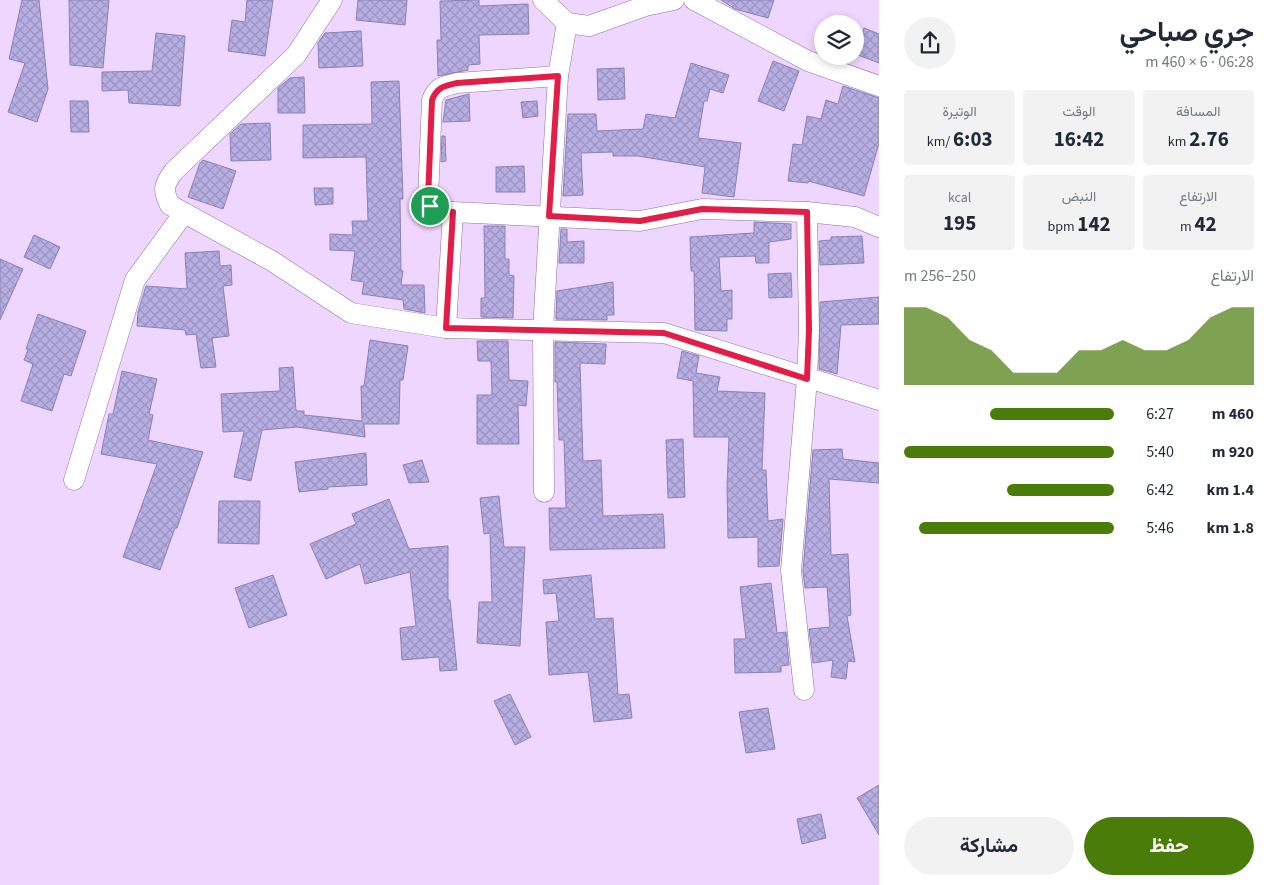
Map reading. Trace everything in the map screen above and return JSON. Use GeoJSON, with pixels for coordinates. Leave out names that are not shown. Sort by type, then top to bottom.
{"type":"FeatureCollection","features":[{"type":"Feature","properties":{"kind":"street"},"geometry":{"type":"LineString","coordinates":[[332,0],[296,55],[174,171],[165,183],[164,194],[170,205],[272,261],[352,312],[446,328],[664,333],[879,400]]}},
{"type":"Feature","properties":{"kind":"street"},"geometry":{"type":"LineString","coordinates":[[543,0],[568,23],[589,26],[645,6],[674,0]]}},
{"type":"Feature","properties":{"kind":"street"},"geometry":{"type":"LineString","coordinates":[[694,0],[808,61],[879,86]]}},
{"type":"Feature","properties":{"kind":"street"},"geometry":{"type":"LineString","coordinates":[[544,492],[543,330],[558,76],[568,23]]}},
{"type":"Feature","properties":{"kind":"street"},"geometry":{"type":"LineString","coordinates":[[558,76],[457,83],[441,86],[435,92],[432,100],[428,199],[430,206],[436,210],[453,212],[640,221],[702,209],[807,212],[855,217],[879,227]]}},
{"type":"Feature","properties":{"kind":"street"},"geometry":{"type":"LineString","coordinates":[[446,328],[453,212]]}},
{"type":"Feature","properties":{"kind":"street"},"geometry":{"type":"LineString","coordinates":[[804,690],[791,571],[807,379],[809,330],[807,212]]}},
{"type":"Feature","properties":{"kind":"street"},"geometry":{"type":"LineString","coordinates":[[74,480],[135,280],[184,214]]}},
{"type":"Feature","properties":{"kind":"building"},"geometry":{"type":"Polygon","coordinates":[[[22,0],[39,0],[48,89],[37,122],[8,112],[25,63],[9,59],[22,0]]]}},
{"type":"Feature","properties":{"kind":"building"},"geometry":{"type":"Polygon","coordinates":[[[69,0],[109,0],[103,68],[70,65],[69,0]]]}},
{"type":"Feature","properties":{"kind":"building"},"geometry":{"type":"Polygon","coordinates":[[[247,0],[273,0],[265,56],[228,51],[232,20],[245,22],[247,0]]]}},
{"type":"Feature","properties":{"kind":"building"},"geometry":{"type":"Polygon","coordinates":[[[358,0],[407,0],[405,25],[356,20],[358,0]]]}},
{"type":"Feature","properties":{"kind":"building"},"geometry":{"type":"Polygon","coordinates":[[[479,0],[479,6],[528,4],[529,34],[479,35],[480,64],[468,65],[468,70],[438,76],[437,40],[441,40],[440,1],[479,0]]]}},
{"type":"Feature","properties":{"kind":"building"},"geometry":{"type":"Polygon","coordinates":[[[721,0],[774,0],[768,18],[735,9],[721,0]]]}},
{"type":"Feature","properties":{"kind":"building"},"geometry":{"type":"Polygon","coordinates":[[[864,28],[879,34],[879,63],[864,57],[864,28]]]}},
{"type":"Feature","properties":{"kind":"building"},"geometry":{"type":"Polygon","coordinates":[[[361,31],[363,66],[319,68],[318,43],[325,33],[361,31]]]}},
{"type":"Feature","properties":{"kind":"building"},"geometry":{"type":"Polygon","coordinates":[[[156,33],[185,36],[180,106],[129,103],[128,90],[102,91],[102,72],[152,71],[156,33]]]}},
{"type":"Feature","properties":{"kind":"building"},"geometry":{"type":"Polygon","coordinates":[[[773,61],[799,71],[784,111],[758,101],[773,61]]]}},
{"type":"Feature","properties":{"kind":"building"},"geometry":{"type":"Polygon","coordinates":[[[691,63],[729,75],[723,93],[710,89],[707,101],[704,101],[698,138],[741,143],[734,197],[702,193],[705,167],[638,156],[613,156],[613,152],[581,153],[583,195],[563,196],[568,114],[596,114],[597,131],[643,129],[646,114],[675,118],[691,63]]]}},
{"type":"Feature","properties":{"kind":"building"},"geometry":{"type":"Polygon","coordinates":[[[624,68],[625,99],[598,100],[597,69],[624,68]]]}},
{"type":"Feature","properties":{"kind":"building"},"geometry":{"type":"Polygon","coordinates":[[[304,77],[305,113],[278,113],[278,88],[290,78],[304,77]]]}},
{"type":"Feature","properties":{"kind":"building"},"geometry":{"type":"Polygon","coordinates":[[[399,81],[403,199],[400,199],[401,270],[403,271],[401,285],[424,285],[425,313],[404,309],[403,300],[362,294],[364,282],[351,280],[355,251],[330,250],[330,234],[353,235],[352,221],[368,221],[366,157],[303,158],[303,125],[372,124],[371,82],[399,81]]]}},
{"type":"Feature","properties":{"kind":"building"},"geometry":{"type":"Polygon","coordinates":[[[843,86],[879,98],[879,143],[864,196],[808,181],[808,183],[788,181],[793,144],[802,145],[807,116],[821,119],[826,100],[838,104],[843,86]]]}},
{"type":"Feature","properties":{"kind":"building"},"geometry":{"type":"Polygon","coordinates":[[[469,94],[470,121],[443,122],[446,100],[469,94]]]}},
{"type":"Feature","properties":{"kind":"building"},"geometry":{"type":"Polygon","coordinates":[[[70,101],[88,101],[89,132],[71,132],[70,101]]]}},
{"type":"Feature","properties":{"kind":"building"},"geometry":{"type":"Polygon","coordinates":[[[537,101],[538,116],[523,118],[521,102],[537,101]]]}},
{"type":"Feature","properties":{"kind":"building"},"geometry":{"type":"Polygon","coordinates":[[[270,123],[271,160],[231,161],[230,134],[241,124],[270,123]]]}},
{"type":"Feature","properties":{"kind":"building"},"geometry":{"type":"Polygon","coordinates":[[[442,136],[445,136],[446,161],[441,162],[442,136]]]}},
{"type":"Feature","properties":{"kind":"building"},"geometry":{"type":"Polygon","coordinates":[[[203,160],[236,171],[223,209],[188,197],[200,163],[203,160]]]}},
{"type":"Feature","properties":{"kind":"building"},"geometry":{"type":"Polygon","coordinates":[[[524,166],[525,192],[496,192],[496,167],[524,166]]]}},
{"type":"Feature","properties":{"kind":"building"},"geometry":{"type":"Polygon","coordinates":[[[314,188],[333,188],[333,204],[315,205],[314,188]]]}},
{"type":"Feature","properties":{"kind":"building"},"geometry":{"type":"Polygon","coordinates":[[[754,222],[791,224],[791,239],[769,242],[769,263],[756,263],[755,256],[719,257],[721,291],[732,290],[732,319],[727,319],[727,331],[695,330],[694,271],[691,271],[690,237],[754,233],[754,222]]]}},
{"type":"Feature","properties":{"kind":"building"},"geometry":{"type":"Polygon","coordinates":[[[484,226],[505,226],[505,259],[509,259],[509,275],[514,276],[513,318],[481,317],[481,298],[485,298],[484,226]]]}},
{"type":"Feature","properties":{"kind":"building"},"geometry":{"type":"Polygon","coordinates":[[[561,229],[567,229],[567,242],[584,241],[584,263],[559,263],[561,229]]]}},
{"type":"Feature","properties":{"kind":"building"},"geometry":{"type":"Polygon","coordinates":[[[34,235],[60,247],[50,269],[24,257],[34,235]]]}},
{"type":"Feature","properties":{"kind":"building"},"geometry":{"type":"Polygon","coordinates":[[[862,236],[864,263],[820,265],[819,241],[831,240],[831,237],[862,236]]]}},
{"type":"Feature","properties":{"kind":"building"},"geometry":{"type":"Polygon","coordinates":[[[219,251],[220,266],[231,265],[232,285],[223,286],[229,336],[212,338],[216,367],[201,368],[196,334],[186,335],[185,330],[137,326],[138,312],[146,286],[187,289],[185,253],[219,251]]]}},
{"type":"Feature","properties":{"kind":"building"},"geometry":{"type":"Polygon","coordinates":[[[0,259],[23,269],[0,320],[0,259]]]}},
{"type":"Feature","properties":{"kind":"building"},"geometry":{"type":"Polygon","coordinates":[[[791,273],[792,297],[769,298],[768,274],[791,273]]]}},
{"type":"Feature","properties":{"kind":"building"},"geometry":{"type":"Polygon","coordinates":[[[613,282],[614,315],[607,315],[607,320],[556,319],[557,291],[613,282]]]}},
{"type":"Feature","properties":{"kind":"building"},"geometry":{"type":"Polygon","coordinates":[[[879,297],[879,324],[841,325],[837,374],[819,369],[820,302],[879,297]]]}},
{"type":"Feature","properties":{"kind":"building"},"geometry":{"type":"Polygon","coordinates":[[[38,314],[86,331],[71,376],[64,374],[52,411],[21,401],[33,364],[24,360],[28,350],[26,349],[38,314]]]}},
{"type":"Feature","properties":{"kind":"building"},"geometry":{"type":"Polygon","coordinates":[[[370,340],[408,346],[403,380],[400,380],[399,424],[364,424],[365,437],[297,427],[262,430],[251,481],[234,477],[244,431],[223,432],[221,394],[280,391],[279,368],[293,367],[296,411],[304,411],[304,415],[362,421],[361,386],[364,386],[370,340]]]}},
{"type":"Feature","properties":{"kind":"building"},"geometry":{"type":"Polygon","coordinates":[[[477,341],[508,341],[509,380],[528,381],[526,406],[518,405],[519,444],[477,444],[477,395],[492,395],[491,361],[478,361],[477,341]]]}},
{"type":"Feature","properties":{"kind":"building"},"geometry":{"type":"Polygon","coordinates":[[[555,342],[606,344],[605,364],[580,363],[583,461],[601,460],[603,516],[663,514],[665,548],[550,550],[549,508],[566,508],[564,440],[559,440],[557,382],[555,382],[555,342]]]}},
{"type":"Feature","properties":{"kind":"building"},"geometry":{"type":"Polygon","coordinates":[[[682,351],[699,356],[696,373],[720,377],[717,391],[765,393],[762,470],[766,470],[768,521],[783,519],[779,566],[758,567],[758,537],[728,538],[727,486],[729,437],[694,437],[693,381],[677,378],[682,351]]]}},
{"type":"Feature","properties":{"kind":"building"},"geometry":{"type":"Polygon","coordinates":[[[122,371],[157,379],[149,414],[153,415],[148,440],[203,452],[177,528],[175,528],[160,570],[123,557],[157,464],[101,454],[109,414],[113,414],[122,371]]]}},
{"type":"Feature","properties":{"kind":"building"},"geometry":{"type":"Polygon","coordinates":[[[683,439],[685,497],[668,498],[666,440],[683,439]]]}},
{"type":"Feature","properties":{"kind":"building"},"geometry":{"type":"Polygon","coordinates":[[[842,449],[843,459],[879,463],[879,483],[829,479],[831,555],[848,554],[851,615],[847,616],[855,662],[848,661],[846,679],[831,677],[833,660],[813,663],[809,629],[830,627],[827,587],[805,588],[803,571],[813,450],[842,449]]]}},
{"type":"Feature","properties":{"kind":"building"},"geometry":{"type":"Polygon","coordinates":[[[366,453],[367,485],[328,487],[328,489],[299,492],[295,462],[366,453]]]}},
{"type":"Feature","properties":{"kind":"building"},"geometry":{"type":"Polygon","coordinates":[[[422,460],[429,482],[409,483],[403,465],[422,460]]]}},
{"type":"Feature","properties":{"kind":"building"},"geometry":{"type":"Polygon","coordinates":[[[499,496],[504,547],[525,547],[520,646],[477,643],[479,602],[492,602],[490,533],[484,534],[480,498],[499,496]]]}},
{"type":"Feature","properties":{"kind":"building"},"geometry":{"type":"Polygon","coordinates":[[[389,499],[409,549],[448,546],[448,600],[450,600],[457,670],[440,671],[439,657],[402,660],[400,628],[416,626],[410,572],[365,584],[360,564],[326,579],[310,544],[356,524],[352,514],[389,499]]]}},
{"type":"Feature","properties":{"kind":"building"},"geometry":{"type":"Polygon","coordinates":[[[219,501],[260,501],[259,544],[218,543],[219,501]]]}},
{"type":"Feature","properties":{"kind":"building"},"geometry":{"type":"Polygon","coordinates":[[[273,575],[287,615],[249,628],[235,588],[273,575]]]}},
{"type":"Feature","properties":{"kind":"building"},"geometry":{"type":"Polygon","coordinates":[[[591,575],[595,619],[613,618],[618,695],[629,694],[632,718],[594,722],[588,672],[549,675],[546,622],[559,621],[556,593],[544,594],[543,580],[591,575]]]}},
{"type":"Feature","properties":{"kind":"building"},"geometry":{"type":"Polygon","coordinates":[[[771,583],[777,633],[786,632],[789,665],[781,666],[781,672],[735,673],[734,639],[746,639],[740,587],[771,583]]]}},
{"type":"Feature","properties":{"kind":"building"},"geometry":{"type":"Polygon","coordinates":[[[510,694],[531,737],[515,745],[494,701],[510,694]]]}},
{"type":"Feature","properties":{"kind":"building"},"geometry":{"type":"Polygon","coordinates":[[[768,708],[775,749],[746,753],[739,712],[768,708]]]}},
{"type":"Feature","properties":{"kind":"building"},"geometry":{"type":"Polygon","coordinates":[[[879,785],[879,835],[857,798],[879,785]]]}},
{"type":"Feature","properties":{"kind":"building"},"geometry":{"type":"Polygon","coordinates":[[[821,814],[826,838],[802,844],[797,819],[821,814]]]}},
{"type":"Feature","properties":{"kind":"route"},"geometry":{"type":"LineString","coordinates":[[558,76],[549,216],[640,221],[702,209],[807,212],[809,330],[807,379],[664,333],[446,328],[453,212],[436,210],[430,206],[428,199],[432,100],[435,92],[441,86],[457,83],[558,76]]}}]}
